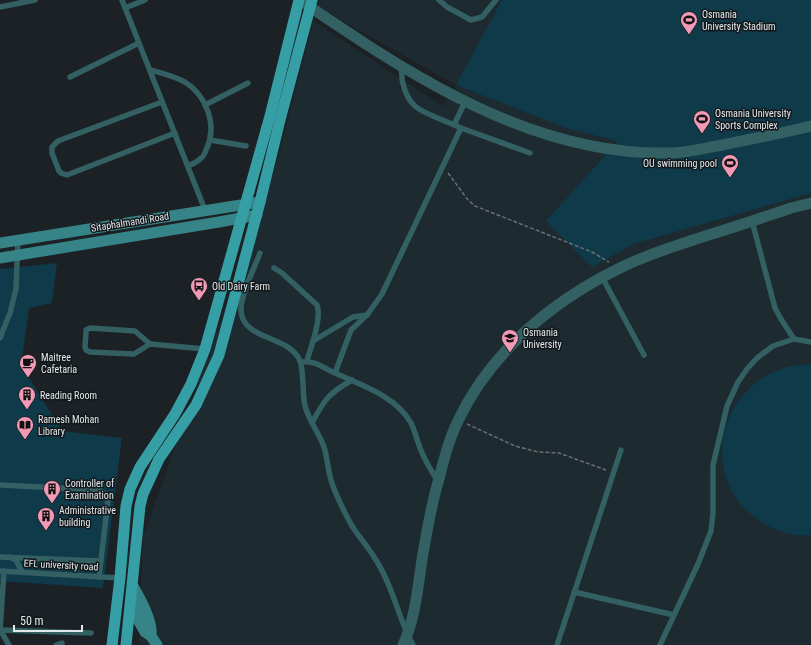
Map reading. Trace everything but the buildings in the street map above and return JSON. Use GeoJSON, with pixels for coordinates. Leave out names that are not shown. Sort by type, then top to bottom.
{"type":"FeatureCollection","features":[{"type":"Feature","properties":{"kind":"main road"},"geometry":{"type":"LineString","coordinates":[[126,645],[131,583],[140,506],[143,494],[159,460],[196,405],[219,355],[257,215],[280,120],[305,2]]}},
{"type":"Feature","properties":{"kind":"main road"},"geometry":{"type":"LineString","coordinates":[[112,645],[120,578],[126,506],[130,489],[140,467],[175,414],[191,384],[205,349],[270,116],[305,2]]}},
{"type":"Feature","properties":{"kind":"main road","name":"Sitaphalmandi Road"},"geometry":{"type":"LineString","coordinates":[[0,242],[260,202]]}},
{"type":"Feature","properties":{"kind":"main road","name":"Sitaphalmandi Road"},"geometry":{"type":"LineString","coordinates":[[0,258],[257,215]]}},
{"type":"Feature","properties":{"kind":"main road"},"geometry":{"type":"LineString","coordinates":[[120,578],[131,583],[142,602],[152,629],[154,640]]}},
{"type":"Feature","properties":{"kind":"street"},"geometry":{"type":"LineString","coordinates":[[305,2],[402,67],[465,102],[517,125],[554,137],[603,149],[631,152],[670,153],[700,149],[811,126]]}},
{"type":"Feature","properties":{"kind":"street"},"geometry":{"type":"LineString","coordinates":[[408,642],[424,548],[438,482],[448,446],[472,393],[500,356],[547,313],[578,290],[619,268],[665,250],[791,208],[811,203]]}},
{"type":"Feature","properties":{"kind":"lane"},"geometry":{"type":"LineString","coordinates":[[0,7],[35,0]]}},
{"type":"Feature","properties":{"kind":"lane"},"geometry":{"type":"LineString","coordinates":[[122,0],[205,210]]}},
{"type":"Feature","properties":{"kind":"lane"},"geometry":{"type":"LineString","coordinates":[[125,8],[145,0]]}},
{"type":"Feature","properties":{"kind":"lane"},"geometry":{"type":"LineString","coordinates":[[439,0],[447,7],[471,20],[482,17],[496,0]]}},
{"type":"Feature","properties":{"kind":"lane"},"geometry":{"type":"LineString","coordinates":[[70,77],[139,43]]}},
{"type":"Feature","properties":{"kind":"lane"},"geometry":{"type":"LineString","coordinates":[[402,67],[401,72],[404,85],[411,101],[418,109],[461,128],[530,153]]}},
{"type":"Feature","properties":{"kind":"lane"},"geometry":{"type":"LineString","coordinates":[[150,70],[185,82],[195,91],[205,105],[210,119],[210,140],[202,158],[188,166]]}},
{"type":"Feature","properties":{"kind":"lane"},"geometry":{"type":"LineString","coordinates":[[205,105],[248,82]]}},
{"type":"Feature","properties":{"kind":"lane"},"geometry":{"type":"LineString","coordinates":[[162,102],[58,141],[52,147],[52,153],[59,171],[67,175],[175,133]]}},
{"type":"Feature","properties":{"kind":"lane"},"geometry":{"type":"LineString","coordinates":[[454,125],[465,102]]}},
{"type":"Feature","properties":{"kind":"lane"},"geometry":{"type":"LineString","coordinates":[[335,373],[351,330],[367,315],[382,294],[461,128]]}},
{"type":"Feature","properties":{"kind":"lane"},"geometry":{"type":"LineString","coordinates":[[210,140],[246,146]]}},
{"type":"Feature","properties":{"kind":"lane"},"geometry":{"type":"LineString","coordinates":[[752,221],[775,308],[780,319],[794,339]]}},
{"type":"Feature","properties":{"kind":"lane"},"geometry":{"type":"LineString","coordinates":[[0,338],[14,301],[16,289],[18,240]]}},
{"type":"Feature","properties":{"kind":"lane"},"geometry":{"type":"LineString","coordinates":[[260,253],[243,298],[241,311],[245,322],[256,333],[290,347],[297,353],[301,362],[303,393],[306,407],[323,447],[332,485],[353,528],[370,550],[386,579],[408,642]]}},
{"type":"Feature","properties":{"kind":"lane"},"geometry":{"type":"LineString","coordinates":[[274,268],[282,273],[317,305],[319,318],[307,361]]}},
{"type":"Feature","properties":{"kind":"lane"},"geometry":{"type":"LineString","coordinates":[[602,277],[644,355]]}},
{"type":"Feature","properties":{"kind":"lane"},"geometry":{"type":"LineString","coordinates":[[313,341],[353,317],[367,315]]}},
{"type":"Feature","properties":{"kind":"lane"},"geometry":{"type":"LineString","coordinates":[[150,344],[134,354],[90,352],[86,350],[85,347],[86,330],[90,328],[135,331],[150,344],[205,349]]}},
{"type":"Feature","properties":{"kind":"lane"},"geometry":{"type":"LineString","coordinates":[[660,645],[698,564],[711,531],[713,513],[713,465],[727,406],[738,382],[757,358],[773,346],[794,339],[811,342]]}},
{"type":"Feature","properties":{"kind":"lane"},"geometry":{"type":"LineString","coordinates":[[301,362],[307,361],[316,363],[352,380],[381,395],[403,413],[411,423],[422,455],[438,482]]}},
{"type":"Feature","properties":{"kind":"lane"},"geometry":{"type":"LineString","coordinates":[[312,423],[322,404],[329,396],[338,388],[352,380]]}},
{"type":"Feature","properties":{"kind":"lane"},"geometry":{"type":"LineString","coordinates":[[557,645],[621,450]]}},
{"type":"Feature","properties":{"kind":"lane"},"geometry":{"type":"LineString","coordinates":[[0,485],[100,490],[103,492],[107,496],[108,500],[99,577]]}},
{"type":"Feature","properties":{"kind":"lane"},"geometry":{"type":"LineString","coordinates":[[0,557],[101,561]]}},
{"type":"Feature","properties":{"kind":"lane"},"geometry":{"type":"LineString","coordinates":[[10,557],[16,560],[22,572]]}},
{"type":"Feature","properties":{"kind":"lane"},"geometry":{"type":"LineString","coordinates":[[2,571],[0,630],[9,645]]}},
{"type":"Feature","properties":{"kind":"lane","name":"EFL university road"},"geometry":{"type":"LineString","coordinates":[[2,571],[120,578]]}},
{"type":"Feature","properties":{"kind":"lane"},"geometry":{"type":"LineString","coordinates":[[574,592],[674,615]]}},
{"type":"Feature","properties":{"kind":"lane"},"geometry":{"type":"LineString","coordinates":[[0,630],[91,633]]}},
{"type":"Feature","properties":{"kind":"path"},"geometry":{"type":"LineString","coordinates":[[443,167],[468,200],[475,206],[592,252],[619,268]]}},
{"type":"Feature","properties":{"kind":"path"},"geometry":{"type":"LineString","coordinates":[[459,420],[515,446],[538,452],[568,455],[614,473]]}},
{"type":"Feature","properties":{"kind":"shaded area","name":"Osmania University"},"geometry":{"type":"Polygon","coordinates":[[[320,0],[811,0],[811,645],[139,645],[143,537],[275,169],[313,21],[443,106],[456,85],[318,7],[320,0]]]}},
{"type":"Feature","properties":{"kind":"shaded area","name":"Osmania University Sports Complex"},"geometry":{"type":"Polygon","coordinates":[[[502,0],[811,0],[811,193],[633,244],[592,267],[546,221],[618,141],[566,128],[456,85],[502,0]]]}},
{"type":"Feature","properties":{"kind":"shaded area"},"geometry":{"type":"Polygon","coordinates":[[[57,263],[52,303],[29,308],[21,365],[62,431],[122,438],[103,588],[0,581],[0,269],[57,263]]]}},
{"type":"Feature","properties":{"kind":"shaded area"},"geometry":{"type":"Polygon","coordinates":[[[811,364],[811,535],[799,535],[781,532],[770,527],[744,507],[730,487],[723,464],[723,440],[729,417],[742,397],[760,380],[787,367],[811,364]]]}},
{"type":"Feature","properties":{"kind":"place","name":"Osmania University Stadium"},"geometry":{"type":"Point","coordinates":[689,35]}},
{"type":"Feature","properties":{"kind":"place","name":"Osmania University Sports Complex"},"geometry":{"type":"Point","coordinates":[702,134]}},
{"type":"Feature","properties":{"kind":"place","name":"OU swimming pool"},"geometry":{"type":"Point","coordinates":[730,178]}},
{"type":"Feature","properties":{"kind":"place","name":"Old Dairy Farm"},"geometry":{"type":"Point","coordinates":[199,301]}},
{"type":"Feature","properties":{"kind":"place","name":"Osmania University"},"geometry":{"type":"Point","coordinates":[510,353]}},
{"type":"Feature","properties":{"kind":"place","name":"Maitree Cafetaria"},"geometry":{"type":"Point","coordinates":[28,378]}},
{"type":"Feature","properties":{"kind":"place","name":"Reading Room"},"geometry":{"type":"Point","coordinates":[27,410]}},
{"type":"Feature","properties":{"kind":"place","name":"Ramesh Mohan Library"},"geometry":{"type":"Point","coordinates":[25,440]}},
{"type":"Feature","properties":{"kind":"place","name":"Controller of Examination"},"geometry":{"type":"Point","coordinates":[52,504]}},
{"type":"Feature","properties":{"kind":"place","name":"Administrative building"},"geometry":{"type":"Point","coordinates":[46,531]}}]}
